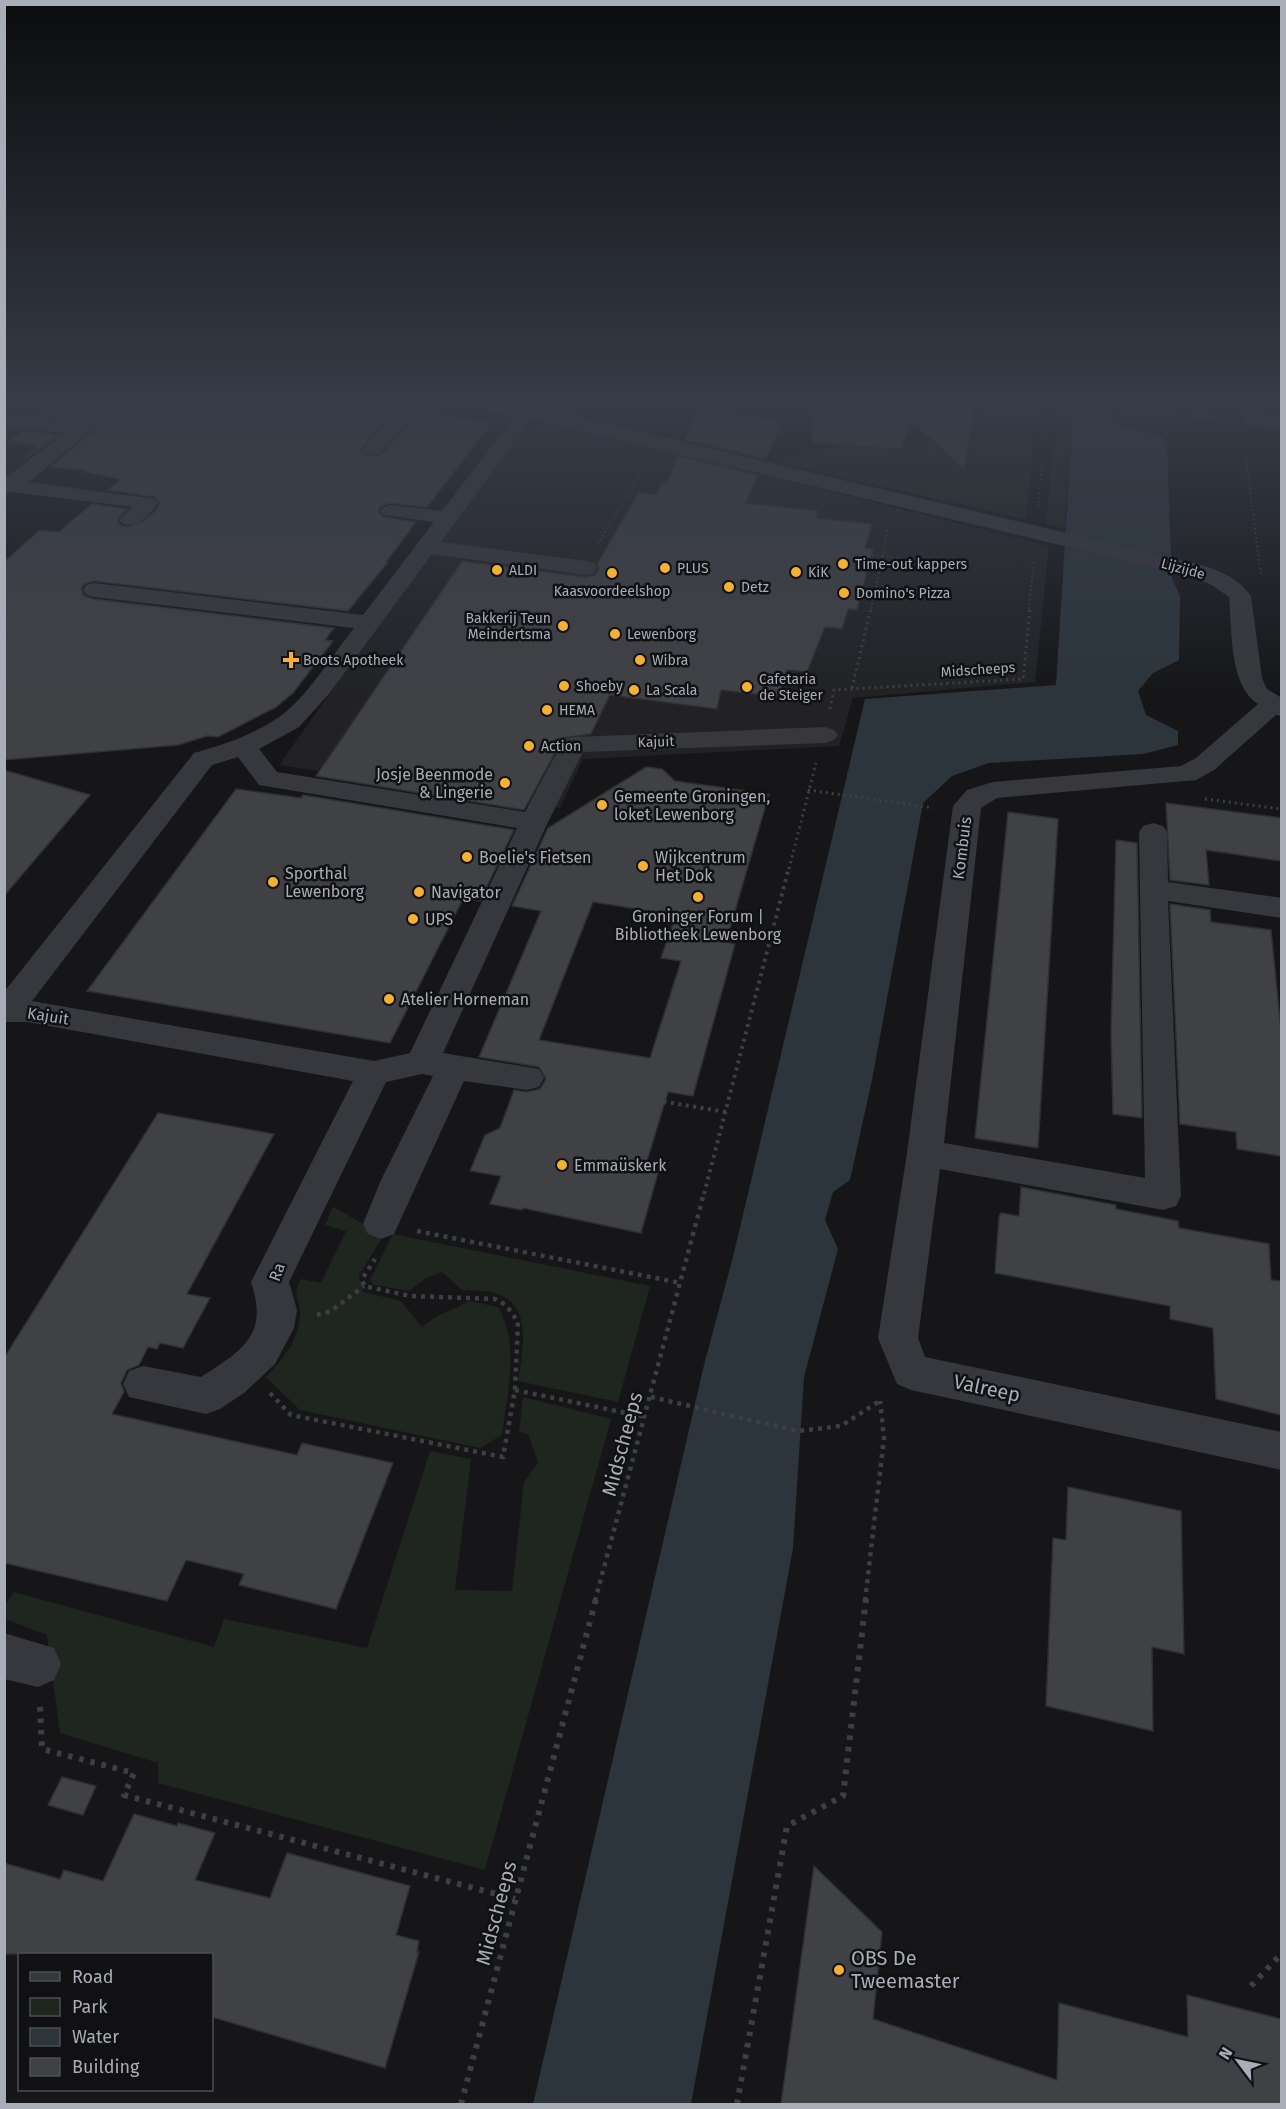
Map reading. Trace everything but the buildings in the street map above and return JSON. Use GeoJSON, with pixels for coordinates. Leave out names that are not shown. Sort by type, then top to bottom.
{"type":"FeatureCollection","features":[{"type":"Feature","properties":{"kind":"street"},"geometry":{"type":"LineString","coordinates":[[124,499],[148,502],[130,520]]}},
{"type":"Feature","properties":{"kind":"street","name":"Kajuit"},"geometry":{"type":"LineString","coordinates":[[6,1011],[203,759],[244,747],[290,722],[320,689],[465,499]]}},
{"type":"Feature","properties":{"kind":"street","name":"Lijzijde"},"geometry":{"type":"LineString","coordinates":[[895,499],[1197,571],[1232,586]]}},
{"type":"Feature","properties":{"kind":"street"},"geometry":{"type":"LineString","coordinates":[[390,511],[449,518]]}},
{"type":"Feature","properties":{"kind":"street"},"geometry":{"type":"LineString","coordinates":[[428,547],[586,567]]}},
{"type":"Feature","properties":{"kind":"street"},"geometry":{"type":"LineString","coordinates":[[1232,586],[1240,596],[1244,611],[1250,678],[1257,693],[1277,707]]}},
{"type":"Feature","properties":{"kind":"street"},"geometry":{"type":"LineString","coordinates":[[94,590],[370,622]]}},
{"type":"Feature","properties":{"kind":"street","name":"Kombuis"},"geometry":{"type":"LineString","coordinates":[[925,1153],[967,806],[971,800],[993,790],[1187,774],[1205,764],[1277,707]]}},
{"type":"Feature","properties":{"kind":"street","name":"Kajuit"},"geometry":{"type":"LineString","coordinates":[[438,1065],[534,822],[575,738],[825,735]]}},
{"type":"Feature","properties":{"kind":"street"},"geometry":{"type":"LineString","coordinates":[[244,747],[268,779],[534,822]]}},
{"type":"Feature","properties":{"kind":"street"},"geometry":{"type":"LineString","coordinates":[[911,1372],[898,1338],[925,1153],[1163,1196],[1153,832]]}},
{"type":"Feature","properties":{"kind":"street"},"geometry":{"type":"LineString","coordinates":[[1153,889],[1281,908]]}},
{"type":"Feature","properties":{"kind":"street","name":"Kajuit"},"geometry":{"type":"LineString","coordinates":[[6,1011],[27,1011],[374,1073]]}},
{"type":"Feature","properties":{"kind":"street"},"geometry":{"type":"LineString","coordinates":[[374,1073],[438,1065],[527,1078]]}},
{"type":"Feature","properties":{"kind":"street"},"geometry":{"type":"LineString","coordinates":[[387,1225],[399,1180],[438,1065]]}},
{"type":"Feature","properties":{"kind":"street","name":"Ra"},"geometry":{"type":"LineString","coordinates":[[143,1384],[206,1396],[246,1368],[266,1349],[279,1313],[270,1282],[374,1073]]}},
{"type":"Feature","properties":{"kind":"street","name":"Valreep"},"geometry":{"type":"LineString","coordinates":[[911,1372],[1281,1451]]}},
{"type":"Feature","properties":{"kind":"path"},"geometry":{"type":"LineString","coordinates":[[586,567],[625,499]]}},
{"type":"Feature","properties":{"kind":"path"},"geometry":{"type":"LineString","coordinates":[[852,688],[883,556],[889,519],[885,499]]}},
{"type":"Feature","properties":{"kind":"path","name":"Midscheeps"},"geometry":{"type":"LineString","coordinates":[[461,2104],[651,1397],[808,790],[825,735],[834,690],[1023,679],[1047,535],[1047,499]]}},
{"type":"Feature","properties":{"kind":"path"},"geometry":{"type":"LineString","coordinates":[[1232,586],[1261,575],[1254,499]]}},
{"type":"Feature","properties":{"kind":"path"},"geometry":{"type":"LineString","coordinates":[[872,555],[917,560]]}},
{"type":"Feature","properties":{"kind":"path"},"geometry":{"type":"LineString","coordinates":[[808,790],[928,808]]}},
{"type":"Feature","properties":{"kind":"path"},"geometry":{"type":"LineString","coordinates":[[1202,799],[1281,809]]}},
{"type":"Feature","properties":{"kind":"path"},"geometry":{"type":"LineString","coordinates":[[527,1078],[726,1112]]}},
{"type":"Feature","properties":{"kind":"path"},"geometry":{"type":"LineString","coordinates":[[364,1286],[362,1279],[387,1225],[681,1283]]}},
{"type":"Feature","properties":{"kind":"path"},"geometry":{"type":"LineString","coordinates":[[274,1324],[331,1311],[364,1286]]}},
{"type":"Feature","properties":{"kind":"path"},"geometry":{"type":"LineString","coordinates":[[246,1368],[291,1415],[504,1457],[515,1390],[518,1322],[502,1301],[485,1298],[413,1298],[364,1286]]}},
{"type":"Feature","properties":{"kind":"path"},"geometry":{"type":"LineString","coordinates":[[651,1397],[798,1431],[841,1426],[880,1401],[911,1372]]}},
{"type":"Feature","properties":{"kind":"path"},"geometry":{"type":"LineString","coordinates":[[515,1390],[645,1417]]}},
{"type":"Feature","properties":{"kind":"path"},"geometry":{"type":"LineString","coordinates":[[737,2104],[787,1826],[843,1796],[884,1438],[880,1401]]}},
{"type":"Feature","properties":{"kind":"path"},"geometry":{"type":"LineString","coordinates":[[21,1660],[42,1749],[134,1773],[124,1794],[515,1899]]}},
{"type":"Feature","properties":{"kind":"path"},"geometry":{"type":"LineString","coordinates":[[1251,1986],[1281,1953]]}},
{"type":"Feature","properties":{"kind":"shaded area"},"geometry":{"type":"Polygon","coordinates":[[[468,499],[862,499],[1049,546],[1035,682],[853,698],[839,746],[583,759],[560,808],[279,765],[468,499]]]}},
{"type":"Feature","properties":{"kind":"green space"},"geometry":{"type":"Polygon","coordinates":[[[939,499],[1028,499],[1026,519],[939,499]]]}},
{"type":"Feature","properties":{"kind":"green space"},"geometry":{"type":"Polygon","coordinates":[[[1048,499],[1066,499],[1064,528],[1046,524],[1048,499]]]}},
{"type":"Feature","properties":{"kind":"green space"},"geometry":{"type":"Polygon","coordinates":[[[333,1207],[365,1225],[386,1231],[359,1276],[363,1292],[401,1301],[422,1327],[436,1317],[470,1301],[498,1307],[505,1321],[510,1353],[509,1386],[502,1435],[480,1448],[300,1410],[266,1377],[284,1357],[297,1333],[300,1315],[297,1291],[301,1279],[321,1283],[346,1231],[325,1225],[333,1207]]]}},
{"type":"Feature","properties":{"kind":"green space"},"geometry":{"type":"Polygon","coordinates":[[[393,1234],[650,1286],[618,1402],[518,1381],[522,1355],[522,1328],[520,1316],[514,1305],[505,1297],[488,1291],[462,1290],[442,1272],[426,1278],[409,1291],[374,1285],[370,1280],[393,1234]]]}},
{"type":"Feature","properties":{"kind":"green space"},"geometry":{"type":"Polygon","coordinates":[[[523,1397],[611,1419],[485,1870],[158,1783],[158,1763],[60,1733],[47,1635],[5,1619],[4,1606],[14,1592],[214,1647],[224,1619],[367,1648],[430,1451],[471,1459],[455,1590],[512,1591],[524,1482],[538,1462],[528,1434],[519,1432],[523,1397]]]}},
{"type":"Feature","properties":{"kind":"water"},"geometry":{"type":"Polygon","coordinates":[[[1068,499],[1169,499],[1172,579],[1180,596],[1179,660],[1153,673],[1138,691],[1146,715],[1178,731],[1178,745],[1143,754],[989,763],[952,776],[923,803],[872,1080],[850,1180],[833,1192],[825,1220],[838,1249],[804,1377],[793,1548],[691,2104],[533,2104],[704,1365],[733,1257],[865,699],[1056,685],[1068,499]]]}},
{"type":"Feature","properties":{"kind":"place","name":"Time-out kappers"},"geometry":{"type":"Point","coordinates":[843,564]}},
{"type":"Feature","properties":{"kind":"place","name":"PLUS"},"geometry":{"type":"Point","coordinates":[665,568]}},
{"type":"Feature","properties":{"kind":"place","name":"ALDI"},"geometry":{"type":"Point","coordinates":[497,570]}},
{"type":"Feature","properties":{"kind":"place","name":"KiK"},"geometry":{"type":"Point","coordinates":[796,572]}},
{"type":"Feature","properties":{"kind":"place","name":"Kaasvoordeelshop"},"geometry":{"type":"Point","coordinates":[612,573]}},
{"type":"Feature","properties":{"kind":"place","name":"Detz"},"geometry":{"type":"Point","coordinates":[729,587]}},
{"type":"Feature","properties":{"kind":"place","name":"Domino's Pizza"},"geometry":{"type":"Point","coordinates":[844,593]}},
{"type":"Feature","properties":{"kind":"place","name":"Bakkerij Teun Meindertsma"},"geometry":{"type":"Point","coordinates":[563,626]}},
{"type":"Feature","properties":{"kind":"place","name":"Lewenborg"},"geometry":{"type":"Point","coordinates":[615,634]}},
{"type":"Feature","properties":{"kind":"place","name":"Boots Apotheek"},"geometry":{"type":"Point","coordinates":[291,660]}},
{"type":"Feature","properties":{"kind":"place","name":"Wibra"},"geometry":{"type":"Point","coordinates":[640,660]}},
{"type":"Feature","properties":{"kind":"place","name":"Shoeby"},"geometry":{"type":"Point","coordinates":[564,686]}},
{"type":"Feature","properties":{"kind":"place","name":"Cafetaria de Steiger"},"geometry":{"type":"Point","coordinates":[747,687]}},
{"type":"Feature","properties":{"kind":"place","name":"La Scala"},"geometry":{"type":"Point","coordinates":[634,690]}},
{"type":"Feature","properties":{"kind":"place","name":"HEMA"},"geometry":{"type":"Point","coordinates":[547,710]}},
{"type":"Feature","properties":{"kind":"place","name":"Action"},"geometry":{"type":"Point","coordinates":[529,746]}},
{"type":"Feature","properties":{"kind":"place","name":"Josje Beenmode & Lingerie"},"geometry":{"type":"Point","coordinates":[505,783]}},
{"type":"Feature","properties":{"kind":"place","name":"Gemeente Groningen, loket Lewenborg"},"geometry":{"type":"Point","coordinates":[602,805]}},
{"type":"Feature","properties":{"kind":"place","name":"Boelie's Fietsen"},"geometry":{"type":"Point","coordinates":[467,857]}},
{"type":"Feature","properties":{"kind":"place","name":"Wijkcentrum Het Dok"},"geometry":{"type":"Point","coordinates":[643,866]}},
{"type":"Feature","properties":{"kind":"place","name":"Sporthal Lewenborg"},"geometry":{"type":"Point","coordinates":[273,882]}},
{"type":"Feature","properties":{"kind":"place","name":"Navigator"},"geometry":{"type":"Point","coordinates":[419,892]}},
{"type":"Feature","properties":{"kind":"place","name":"Groninger Forum | Bibliotheek Lewenborg"},"geometry":{"type":"Point","coordinates":[698,897]}},
{"type":"Feature","properties":{"kind":"place","name":"UPS"},"geometry":{"type":"Point","coordinates":[413,919]}},
{"type":"Feature","properties":{"kind":"place","name":"Atelier Horneman"},"geometry":{"type":"Point","coordinates":[389,999]}},
{"type":"Feature","properties":{"kind":"place","name":"Emmaüskerk"},"geometry":{"type":"Point","coordinates":[562,1165]}},
{"type":"Feature","properties":{"kind":"place","name":"OBS De Tweemaster"},"geometry":{"type":"Point","coordinates":[839,1970]}}]}
